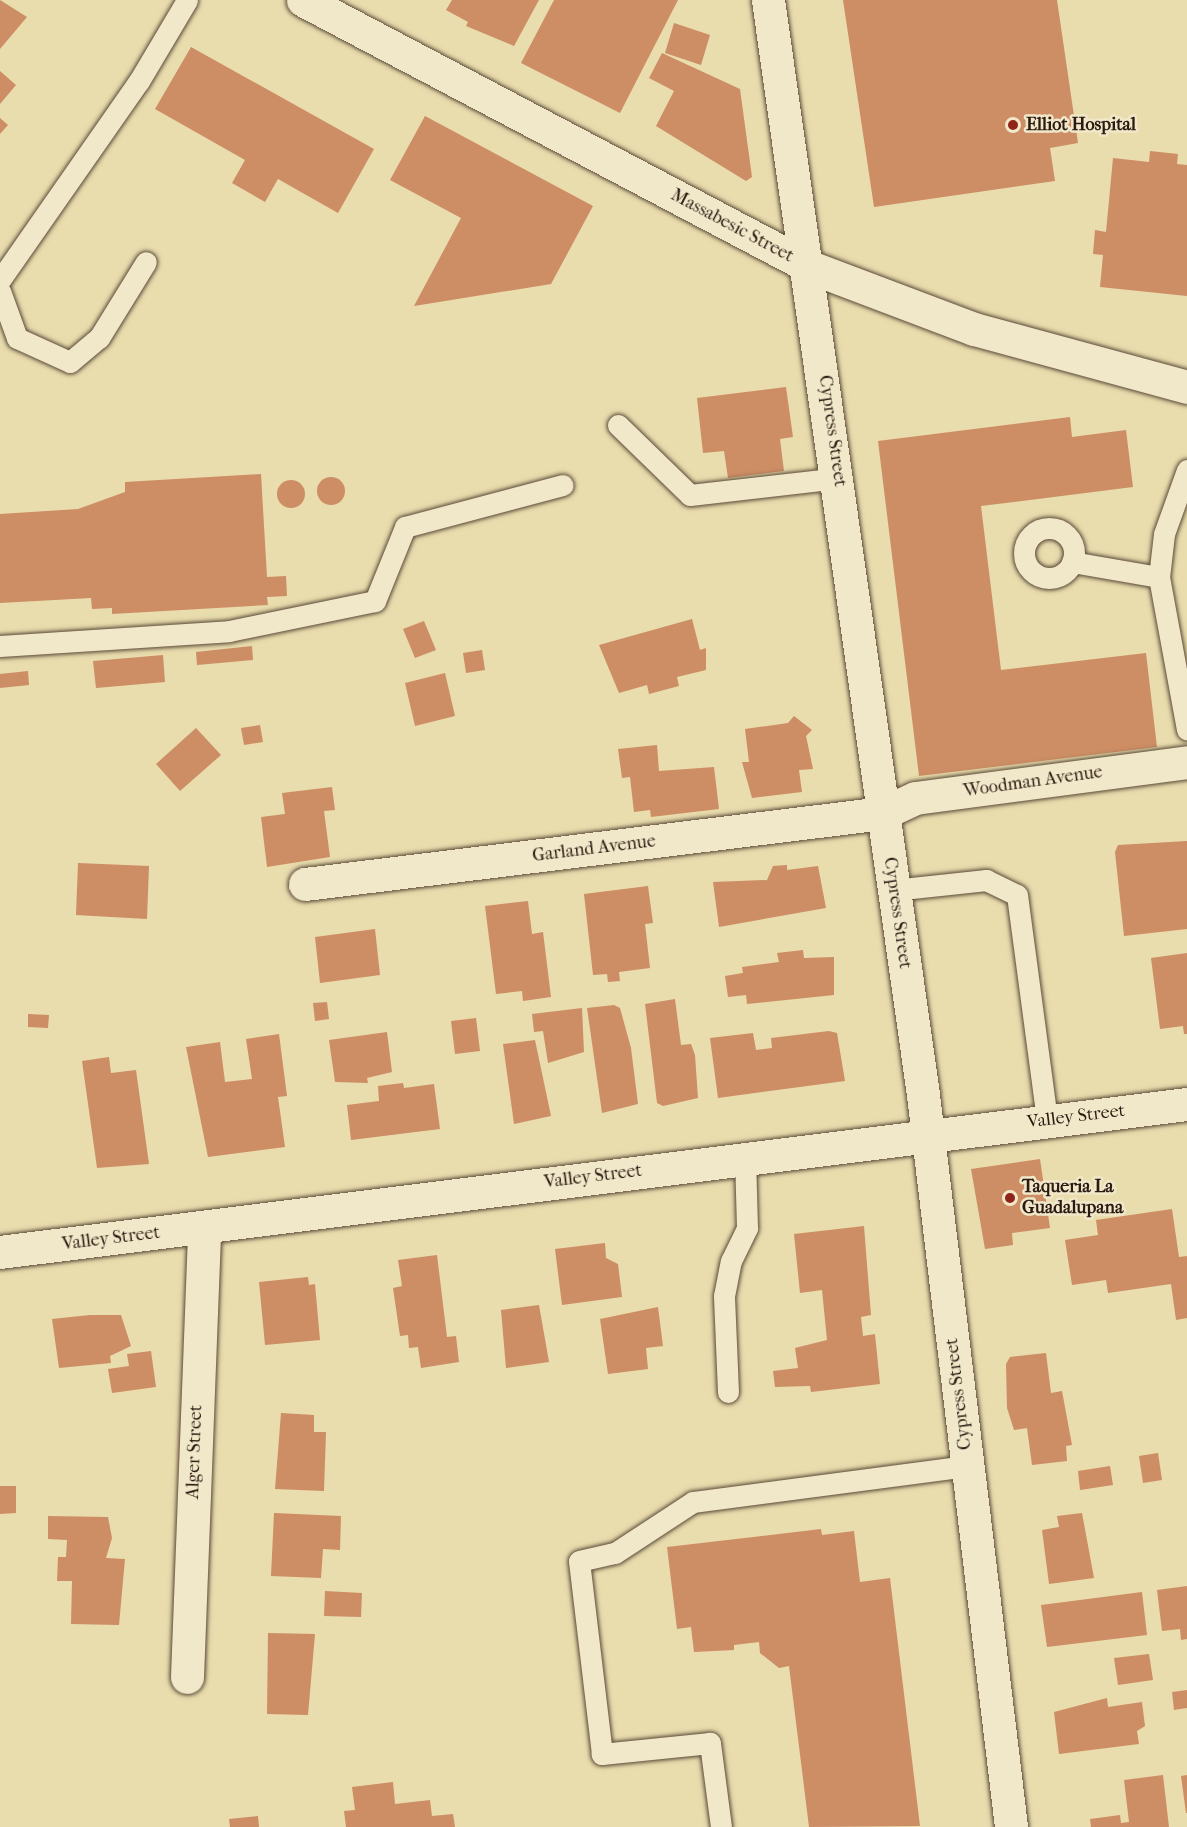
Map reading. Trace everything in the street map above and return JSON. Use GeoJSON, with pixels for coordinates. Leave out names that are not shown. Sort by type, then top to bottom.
{"type":"FeatureCollection","features":[{"type":"Feature","properties":{"kind":"street","name":"Massabesic Street"},"geometry":{"type":"LineString","coordinates":[[303,0],[810,267],[974,329],[1187,387]]}},
{"type":"Feature","properties":{"kind":"street","name":"Cypress Street"},"geometry":{"type":"LineString","coordinates":[[768,0],[840,478],[893,890],[928,1134],[1011,1827]]}},
{"type":"Feature","properties":{"kind":"street","name":"Woodman Avenue"},"geometry":{"type":"LineString","coordinates":[[883,813],[915,798],[1187,762]]}},
{"type":"Feature","properties":{"kind":"street","name":"Garland Avenue"},"geometry":{"type":"LineString","coordinates":[[305,884],[883,813]]}},
{"type":"Feature","properties":{"kind":"street","name":"Valley Street"},"geometry":{"type":"LineString","coordinates":[[0,1252],[204,1228],[928,1134],[1187,1104]]}},
{"type":"Feature","properties":{"kind":"street","name":"Alger Street"},"geometry":{"type":"LineString","coordinates":[[187,1677],[204,1228]]}},
{"type":"Feature","properties":{"kind":"lane"},"geometry":{"type":"LineString","coordinates":[[0,280],[139,81],[187,0]]}},
{"type":"Feature","properties":{"kind":"lane"},"geometry":{"type":"LineString","coordinates":[[0,291],[17,338],[70,362],[99,338],[146,262]]}},
{"type":"Feature","properties":{"kind":"lane"},"geometry":{"type":"LineString","coordinates":[[618,425],[690,495],[840,478]]}},
{"type":"Feature","properties":{"kind":"lane"},"geometry":{"type":"LineString","coordinates":[[1187,470],[1164,534],[1159,577],[1160,607],[1187,729]]}},
{"type":"Feature","properties":{"kind":"lane"},"geometry":{"type":"LineString","coordinates":[[0,646],[229,631],[375,601],[405,527],[563,485]]}},
{"type":"Feature","properties":{"kind":"lane"},"geometry":{"type":"LineString","coordinates":[[1072,562],[1159,577]]}},
{"type":"Feature","properties":{"kind":"lane"},"geometry":{"type":"LineString","coordinates":[[893,890],[986,880],[1017,895],[1047,1120]]}},
{"type":"Feature","properties":{"kind":"lane"},"geometry":{"type":"LineString","coordinates":[[728,1392],[724,1296],[731,1261],[747,1228],[745,1158]]}},
{"type":"Feature","properties":{"kind":"lane"},"geometry":{"type":"LineString","coordinates":[[721,1827],[710,1743],[602,1754],[579,1562],[615,1552],[693,1502],[968,1466]]}},
{"type":"Feature","properties":{"kind":"building"},"geometry":{"type":"Polygon","coordinates":[[[0,0],[27,17],[0,49],[0,0]]]}},
{"type":"Feature","properties":{"kind":"building"},"geometry":{"type":"Polygon","coordinates":[[[452,0],[539,0],[514,46],[466,26],[468,22],[446,10],[452,0]]]}},
{"type":"Feature","properties":{"kind":"building"},"geometry":{"type":"Polygon","coordinates":[[[554,0],[678,0],[620,113],[521,63],[554,0]]]}},
{"type":"Feature","properties":{"kind":"building"},"geometry":{"type":"Polygon","coordinates":[[[843,0],[1057,0],[1078,143],[1050,148],[1055,181],[874,207],[843,0]]]}},
{"type":"Feature","properties":{"kind":"building"},"geometry":{"type":"Polygon","coordinates":[[[674,23],[710,35],[701,65],[665,53],[674,23]]]}},
{"type":"Feature","properties":{"kind":"building"},"geometry":{"type":"Polygon","coordinates":[[[191,47],[374,149],[338,213],[278,179],[265,202],[232,183],[245,160],[155,109],[191,47]]]}},
{"type":"Feature","properties":{"kind":"building"},"geometry":{"type":"Polygon","coordinates":[[[662,53],[740,89],[752,177],[746,181],[656,126],[674,91],[649,78],[662,53]]]}},
{"type":"Feature","properties":{"kind":"building"},"geometry":{"type":"Polygon","coordinates":[[[0,71],[16,85],[0,104],[0,71]]]}},
{"type":"Feature","properties":{"kind":"building"},"geometry":{"type":"Polygon","coordinates":[[[425,116],[593,206],[551,284],[414,306],[461,218],[390,180],[425,116]]]}},
{"type":"Feature","properties":{"kind":"building"},"geometry":{"type":"Polygon","coordinates":[[[0,118],[8,125],[0,134],[0,118]]]}},
{"type":"Feature","properties":{"kind":"building"},"geometry":{"type":"Polygon","coordinates":[[[1150,151],[1178,154],[1177,164],[1187,165],[1187,296],[1100,287],[1103,255],[1093,254],[1095,230],[1106,232],[1113,158],[1149,162],[1150,151]]]}},
{"type":"Feature","properties":{"kind":"building"},"geometry":{"type":"Polygon","coordinates":[[[786,387],[793,437],[780,439],[784,471],[728,478],[724,451],[703,453],[697,398],[786,387]]]}},
{"type":"Feature","properties":{"kind":"building"},"geometry":{"type":"Polygon","coordinates":[[[1070,417],[1072,437],[1126,430],[1133,487],[981,506],[1001,670],[1146,653],[1157,747],[919,776],[878,441],[1070,417]]]}},
{"type":"Feature","properties":{"kind":"building"},"geometry":{"type":"Polygon","coordinates":[[[261,474],[267,577],[286,576],[287,596],[267,597],[268,605],[112,614],[112,608],[92,609],[91,598],[0,603],[0,514],[78,509],[125,492],[125,482],[261,474]]]}},
{"type":"Feature","properties":{"kind":"building"},"geometry":{"type":"Polygon","coordinates":[[[331,477],[341,481],[345,491],[341,501],[331,505],[321,501],[317,491],[321,481],[331,477]]]}},
{"type":"Feature","properties":{"kind":"building"},"geometry":{"type":"Polygon","coordinates":[[[291,480],[301,484],[305,494],[301,504],[291,508],[281,504],[277,494],[281,484],[291,480]]]}},
{"type":"Feature","properties":{"kind":"building"},"geometry":{"type":"Polygon","coordinates":[[[692,619],[700,650],[706,648],[706,670],[677,677],[679,686],[649,694],[647,685],[619,693],[599,645],[692,619]]]}},
{"type":"Feature","properties":{"kind":"building"},"geometry":{"type":"Polygon","coordinates":[[[424,621],[436,650],[415,658],[403,629],[424,621]]]}},
{"type":"Feature","properties":{"kind":"building"},"geometry":{"type":"Polygon","coordinates":[[[252,646],[253,660],[197,665],[196,652],[252,646]]]}},
{"type":"Feature","properties":{"kind":"building"},"geometry":{"type":"Polygon","coordinates":[[[482,650],[485,670],[466,673],[463,653],[482,650]]]}},
{"type":"Feature","properties":{"kind":"building"},"geometry":{"type":"Polygon","coordinates":[[[163,655],[165,682],[96,688],[93,661],[163,655]]]}},
{"type":"Feature","properties":{"kind":"building"},"geometry":{"type":"Polygon","coordinates":[[[28,671],[29,685],[0,688],[0,674],[28,671]]]}},
{"type":"Feature","properties":{"kind":"building"},"geometry":{"type":"Polygon","coordinates":[[[445,673],[455,716],[415,726],[405,683],[445,673]]]}},
{"type":"Feature","properties":{"kind":"building"},"geometry":{"type":"Polygon","coordinates":[[[794,716],[812,730],[806,736],[813,769],[799,770],[802,792],[752,798],[742,762],[749,762],[745,729],[788,723],[794,716]]]}},
{"type":"Feature","properties":{"kind":"building"},"geometry":{"type":"Polygon","coordinates":[[[260,725],[263,742],[244,745],[241,728],[260,725]]]}},
{"type":"Feature","properties":{"kind":"building"},"geometry":{"type":"Polygon","coordinates":[[[196,728],[221,755],[180,791],[156,764],[196,728]]]}},
{"type":"Feature","properties":{"kind":"building"},"geometry":{"type":"Polygon","coordinates":[[[657,745],[659,771],[714,767],[719,809],[651,817],[650,810],[634,812],[630,777],[622,778],[618,749],[657,745]]]}},
{"type":"Feature","properties":{"kind":"building"},"geometry":{"type":"Polygon","coordinates":[[[332,787],[335,810],[324,811],[330,857],[267,867],[261,817],[285,814],[282,793],[332,787]]]}},
{"type":"Feature","properties":{"kind":"building"},"geometry":{"type":"Polygon","coordinates":[[[1187,841],[1187,929],[1124,936],[1115,852],[1118,845],[1187,841]]]}},
{"type":"Feature","properties":{"kind":"building"},"geometry":{"type":"Polygon","coordinates":[[[78,863],[149,866],[147,919],[76,915],[78,863]]]}},
{"type":"Feature","properties":{"kind":"building"},"geometry":{"type":"Polygon","coordinates":[[[787,865],[787,870],[818,866],[826,908],[719,927],[713,882],[767,880],[773,866],[787,865]]]}},
{"type":"Feature","properties":{"kind":"building"},"geometry":{"type":"Polygon","coordinates":[[[648,886],[653,923],[645,924],[650,968],[619,972],[620,981],[608,982],[607,974],[593,975],[584,894],[648,886]]]}},
{"type":"Feature","properties":{"kind":"building"},"geometry":{"type":"Polygon","coordinates":[[[528,901],[532,934],[543,932],[551,997],[523,1001],[522,991],[496,994],[485,906],[528,901]]]}},
{"type":"Feature","properties":{"kind":"building"},"geometry":{"type":"Polygon","coordinates":[[[375,929],[380,975],[320,983],[315,937],[375,929]]]}},
{"type":"Feature","properties":{"kind":"building"},"geometry":{"type":"Polygon","coordinates":[[[803,950],[804,958],[834,957],[834,995],[747,1004],[746,995],[728,997],[725,976],[743,973],[742,967],[779,962],[777,953],[803,950]]]}},
{"type":"Feature","properties":{"kind":"building"},"geometry":{"type":"Polygon","coordinates":[[[1187,953],[1187,1034],[1184,1034],[1183,1026],[1160,1029],[1151,958],[1187,953]]]}},
{"type":"Feature","properties":{"kind":"building"},"geometry":{"type":"Polygon","coordinates":[[[675,999],[681,1045],[691,1044],[695,1055],[698,1098],[663,1106],[657,1103],[645,1004],[675,999]]]}},
{"type":"Feature","properties":{"kind":"building"},"geometry":{"type":"Polygon","coordinates":[[[327,1002],[329,1019],[315,1021],[313,1003],[327,1002]]]}},
{"type":"Feature","properties":{"kind":"building"},"geometry":{"type":"Polygon","coordinates":[[[614,1005],[620,1008],[631,1048],[638,1104],[602,1113],[587,1008],[614,1005]]]}},
{"type":"Feature","properties":{"kind":"building"},"geometry":{"type":"Polygon","coordinates":[[[582,1008],[584,1052],[548,1063],[543,1031],[534,1032],[532,1014],[582,1008]]]}},
{"type":"Feature","properties":{"kind":"building"},"geometry":{"type":"Polygon","coordinates":[[[28,1014],[49,1015],[48,1028],[28,1027],[28,1014]]]}},
{"type":"Feature","properties":{"kind":"building"},"geometry":{"type":"Polygon","coordinates":[[[476,1018],[480,1051],[455,1054],[451,1021],[476,1018]]]}},
{"type":"Feature","properties":{"kind":"building"},"geometry":{"type":"Polygon","coordinates":[[[829,1031],[837,1033],[845,1081],[718,1098],[710,1038],[753,1033],[756,1050],[772,1048],[771,1038],[829,1031]]]}},
{"type":"Feature","properties":{"kind":"building"},"geometry":{"type":"Polygon","coordinates":[[[387,1032],[392,1072],[367,1078],[368,1083],[335,1082],[329,1040],[387,1032]]]}},
{"type":"Feature","properties":{"kind":"building"},"geometry":{"type":"Polygon","coordinates":[[[279,1034],[287,1096],[278,1097],[285,1147],[208,1157],[186,1047],[220,1042],[225,1082],[252,1079],[246,1039],[279,1034]]]}},
{"type":"Feature","properties":{"kind":"building"},"geometry":{"type":"Polygon","coordinates":[[[535,1040],[551,1116],[514,1124],[503,1044],[535,1040]]]}},
{"type":"Feature","properties":{"kind":"building"},"geometry":{"type":"Polygon","coordinates":[[[109,1057],[111,1073],[136,1070],[149,1164],[97,1168],[82,1061],[109,1057]]]}},
{"type":"Feature","properties":{"kind":"building"},"geometry":{"type":"Polygon","coordinates":[[[403,1083],[404,1088],[434,1084],[440,1129],[351,1140],[347,1105],[379,1101],[378,1086],[403,1083]]]}},
{"type":"Feature","properties":{"kind":"building","name":"Taqueria La Guadalupana"},"geometry":{"type":"Polygon","coordinates":[[[1040,1159],[1050,1228],[1012,1233],[1013,1245],[985,1249],[971,1169],[1040,1159]]]}},
{"type":"Feature","properties":{"kind":"building"},"geometry":{"type":"Polygon","coordinates":[[[1172,1209],[1179,1257],[1187,1256],[1187,1318],[1176,1320],[1171,1284],[1108,1293],[1106,1280],[1072,1285],[1065,1240],[1098,1235],[1096,1220],[1172,1209]]]}},
{"type":"Feature","properties":{"kind":"building"},"geometry":{"type":"Polygon","coordinates":[[[864,1226],[871,1315],[861,1317],[863,1336],[875,1334],[880,1384],[811,1392],[810,1386],[775,1387],[773,1371],[798,1368],[795,1348],[827,1340],[822,1290],[800,1293],[794,1234],[864,1226]]]}},
{"type":"Feature","properties":{"kind":"building"},"geometry":{"type":"Polygon","coordinates":[[[605,1243],[606,1258],[618,1264],[622,1297],[562,1305],[555,1249],[605,1243]]]}},
{"type":"Feature","properties":{"kind":"building"},"geometry":{"type":"Polygon","coordinates":[[[437,1255],[447,1337],[456,1336],[459,1362],[421,1368],[418,1347],[409,1348],[408,1335],[400,1336],[393,1288],[402,1286],[398,1260],[437,1255]]]}},
{"type":"Feature","properties":{"kind":"building"},"geometry":{"type":"Polygon","coordinates":[[[308,1277],[309,1285],[315,1284],[320,1340],[265,1345],[259,1282],[308,1277]]]}},
{"type":"Feature","properties":{"kind":"building"},"geometry":{"type":"Polygon","coordinates":[[[539,1305],[549,1362],[506,1368],[501,1310],[539,1305]]]}},
{"type":"Feature","properties":{"kind":"building"},"geometry":{"type":"Polygon","coordinates":[[[658,1307],[663,1346],[646,1348],[648,1369],[608,1374],[600,1319],[658,1307]]]}},
{"type":"Feature","properties":{"kind":"building"},"geometry":{"type":"Polygon","coordinates":[[[121,1315],[131,1346],[110,1356],[111,1363],[59,1368],[52,1319],[121,1315]]]}},
{"type":"Feature","properties":{"kind":"building"},"geometry":{"type":"Polygon","coordinates":[[[151,1351],[156,1387],[112,1393],[108,1369],[129,1366],[127,1354],[151,1351]]]}},
{"type":"Feature","properties":{"kind":"building"},"geometry":{"type":"Polygon","coordinates":[[[1046,1353],[1051,1393],[1062,1391],[1072,1445],[1066,1446],[1067,1461],[1032,1465],[1027,1428],[1014,1430],[1007,1408],[1006,1364],[1010,1357],[1046,1353]]]}},
{"type":"Feature","properties":{"kind":"building"},"geometry":{"type":"Polygon","coordinates":[[[281,1413],[314,1415],[314,1432],[326,1432],[324,1491],[275,1489],[281,1413]]]}},
{"type":"Feature","properties":{"kind":"building"},"geometry":{"type":"Polygon","coordinates":[[[1158,1453],[1162,1480],[1143,1483],[1139,1456],[1158,1453]]]}},
{"type":"Feature","properties":{"kind":"building"},"geometry":{"type":"Polygon","coordinates":[[[1110,1466],[1113,1485],[1080,1490],[1078,1471],[1110,1466]]]}},
{"type":"Feature","properties":{"kind":"building"},"geometry":{"type":"Polygon","coordinates":[[[0,1486],[16,1486],[16,1513],[0,1514],[0,1486]]]}},
{"type":"Feature","properties":{"kind":"building"},"geometry":{"type":"Polygon","coordinates":[[[274,1513],[341,1516],[340,1550],[323,1549],[321,1578],[271,1576],[274,1513]]]}},
{"type":"Feature","properties":{"kind":"building"},"geometry":{"type":"Polygon","coordinates":[[[1082,1513],[1094,1578],[1049,1584],[1042,1530],[1059,1527],[1057,1516],[1082,1513]]]}},
{"type":"Feature","properties":{"kind":"building"},"geometry":{"type":"Polygon","coordinates":[[[48,1516],[108,1517],[112,1538],[106,1558],[125,1559],[119,1625],[71,1624],[72,1581],[57,1581],[58,1557],[66,1557],[67,1540],[48,1539],[48,1516]]]}},
{"type":"Feature","properties":{"kind":"building"},"geometry":{"type":"Polygon","coordinates":[[[821,1529],[822,1535],[854,1531],[860,1582],[890,1578],[920,1826],[809,1827],[789,1666],[779,1668],[760,1653],[759,1642],[734,1645],[734,1650],[694,1652],[691,1627],[677,1629],[667,1547],[821,1529]]]}},
{"type":"Feature","properties":{"kind":"building"},"geometry":{"type":"Polygon","coordinates":[[[1187,1586],[1187,1639],[1181,1640],[1180,1629],[1162,1631],[1157,1590],[1187,1586]]]}},
{"type":"Feature","properties":{"kind":"building"},"geometry":{"type":"Polygon","coordinates":[[[325,1591],[362,1593],[361,1617],[324,1616],[325,1591]]]}},
{"type":"Feature","properties":{"kind":"building"},"geometry":{"type":"Polygon","coordinates":[[[1142,1592],[1147,1635],[1047,1647],[1041,1605],[1142,1592]]]}},
{"type":"Feature","properties":{"kind":"building"},"geometry":{"type":"Polygon","coordinates":[[[268,1633],[315,1634],[308,1715],[267,1714],[268,1633]]]}},
{"type":"Feature","properties":{"kind":"building"},"geometry":{"type":"Polygon","coordinates":[[[1149,1654],[1153,1680],[1118,1685],[1114,1658],[1149,1654]]]}},
{"type":"Feature","properties":{"kind":"building"},"geometry":{"type":"Polygon","coordinates":[[[1187,1690],[1187,1708],[1174,1710],[1172,1692],[1187,1690]]]}},
{"type":"Feature","properties":{"kind":"building"},"geometry":{"type":"Polygon","coordinates":[[[1107,1698],[1108,1707],[1142,1702],[1145,1726],[1137,1731],[1139,1744],[1059,1754],[1054,1712],[1107,1698]]]}},
{"type":"Feature","properties":{"kind":"building"},"geometry":{"type":"Polygon","coordinates":[[[1163,1775],[1169,1827],[1091,1827],[1090,1819],[1120,1815],[1121,1823],[1129,1822],[1124,1780],[1163,1775]]]}},
{"type":"Feature","properties":{"kind":"building"},"geometry":{"type":"Polygon","coordinates":[[[1187,1775],[1187,1813],[1186,1813],[1181,1776],[1187,1775]]]}},
{"type":"Feature","properties":{"kind":"building"},"geometry":{"type":"Polygon","coordinates":[[[393,1782],[395,1804],[430,1800],[432,1816],[453,1814],[455,1827],[346,1827],[344,1811],[355,1810],[352,1787],[393,1782]]]}},
{"type":"Feature","properties":{"kind":"building"},"geometry":{"type":"Polygon","coordinates":[[[258,1816],[259,1827],[230,1827],[229,1819],[258,1816]]]}},
{"type":"Feature","properties":{"kind":"place","name":"Elliot Hospital"},"geometry":{"type":"Point","coordinates":[1013,125]}},
{"type":"Feature","properties":{"kind":"place","name":"Taqueria La Guadalupana"},"geometry":{"type":"Point","coordinates":[1010,1198]}}]}
